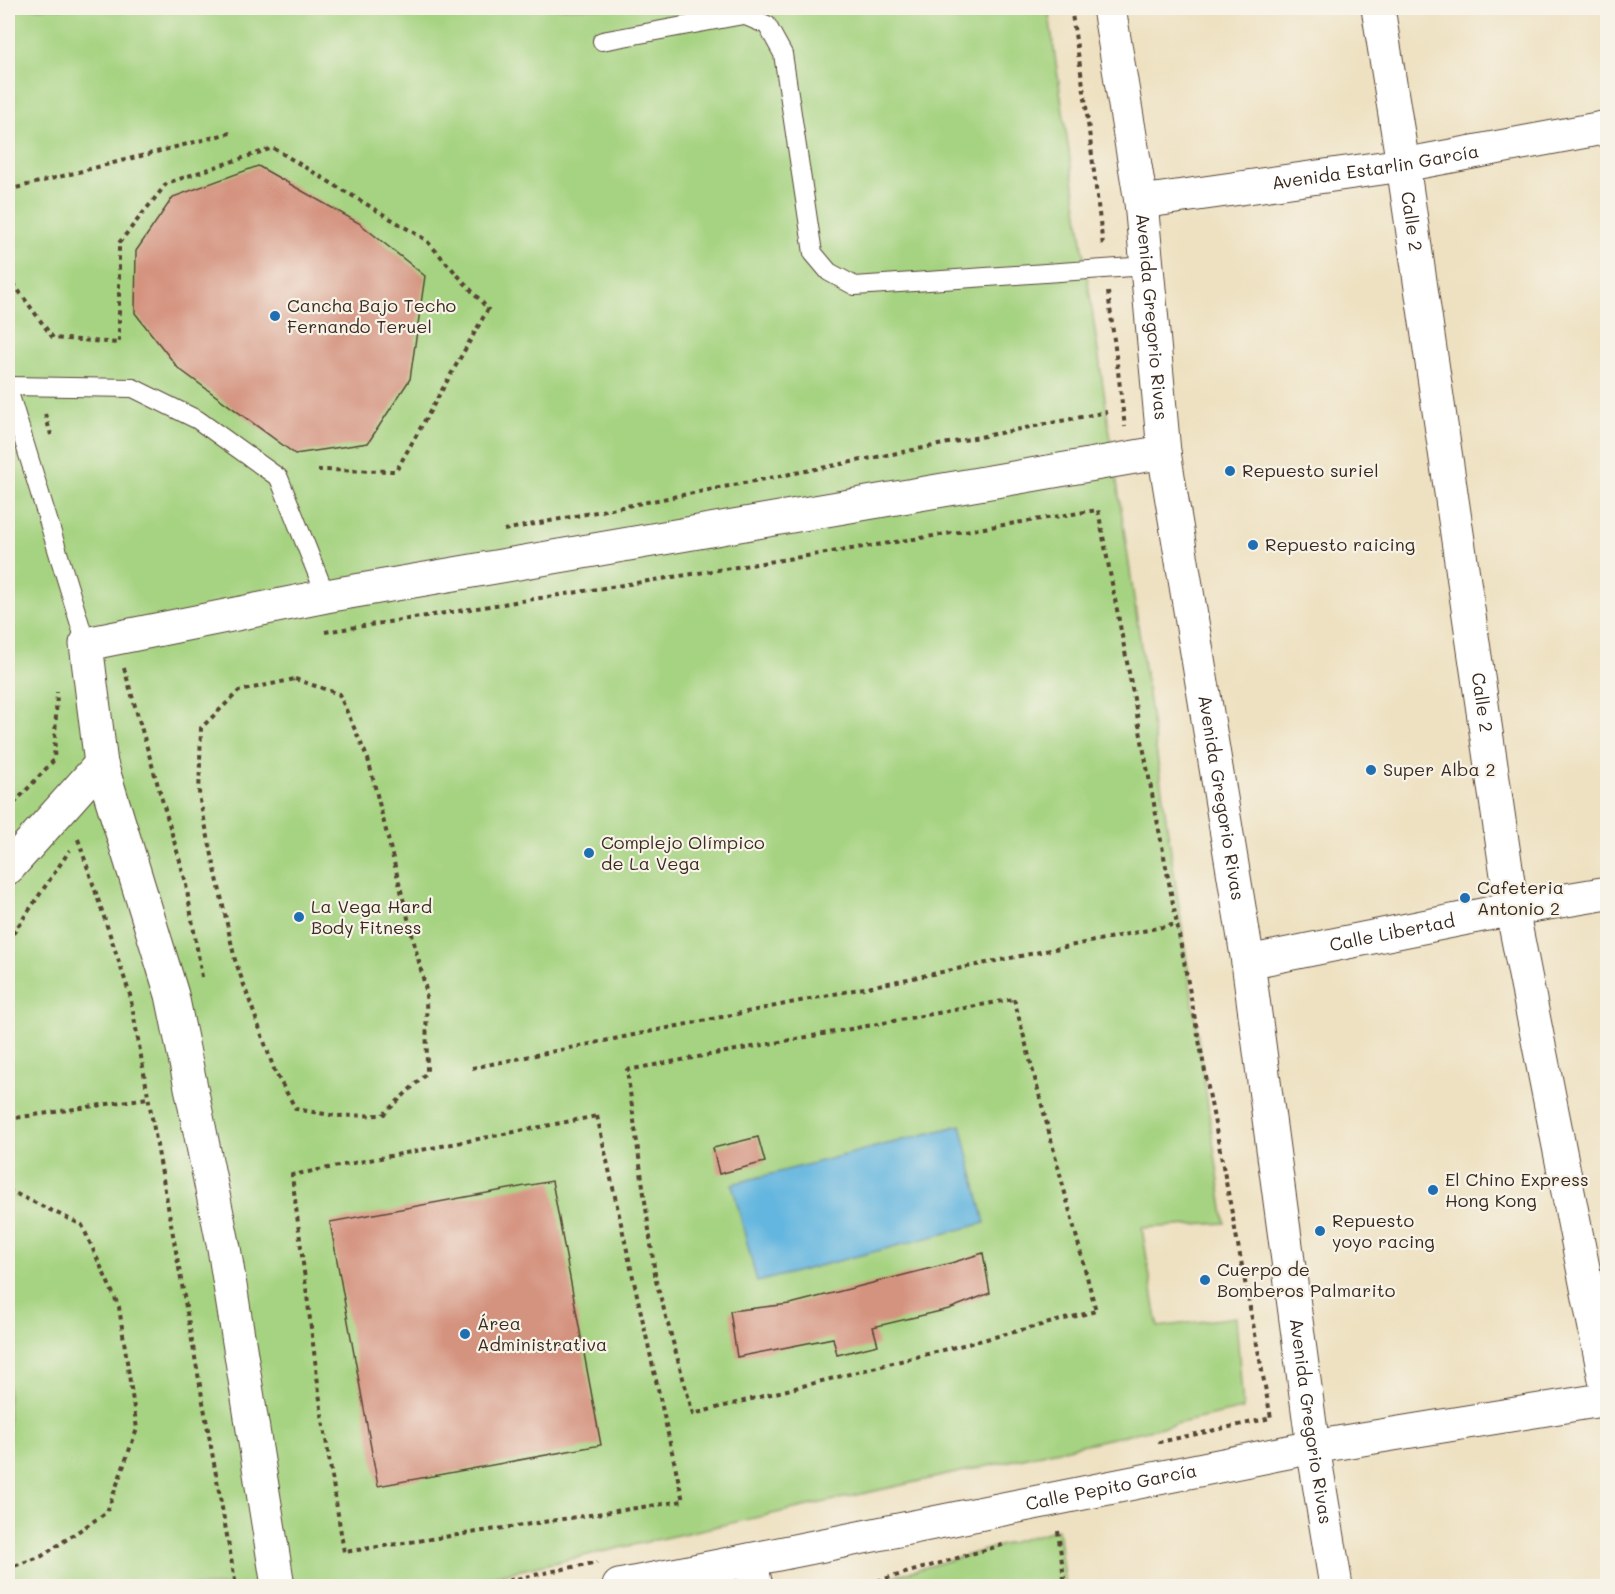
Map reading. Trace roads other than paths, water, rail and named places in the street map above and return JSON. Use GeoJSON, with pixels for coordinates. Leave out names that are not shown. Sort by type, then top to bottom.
{"type":"FeatureCollection","features":[{"type":"Feature","properties":{"kind":"street","name":"Avenida Gregorio Rivas"},"geometry":{"type":"LineString","coordinates":[[1109,8],[1141,202],[1164,452],[1248,962],[1312,1447],[1336,1587]]}},
{"type":"Feature","properties":{"kind":"street","name":"Calle 2"},"geometry":{"type":"LineString","coordinates":[[1378,8],[1512,909],[1608,1397]]}},
{"type":"Feature","properties":{"kind":"street","name":"Avenida Estarlin García"},"geometry":{"type":"LineString","coordinates":[[1141,202],[1403,165],[1608,127]]}},
{"type":"Feature","properties":{"kind":"street"},"geometry":{"type":"LineString","coordinates":[[278,1587],[224,1248],[172,995],[101,764],[86,644],[326,596],[1164,452]]}},
{"type":"Feature","properties":{"kind":"street"},"geometry":{"type":"LineString","coordinates":[[8,868],[101,764]]}},
{"type":"Feature","properties":{"kind":"street","name":"Calle Libertad"},"geometry":{"type":"LineString","coordinates":[[1248,962],[1512,909],[1608,893]]}},
{"type":"Feature","properties":{"kind":"street","name":"Calle Pepito García"},"geometry":{"type":"LineString","coordinates":[[619,1587],[753,1573],[1312,1447],[1608,1397]]}},
{"type":"Feature","properties":{"kind":"lane"},"geometry":{"type":"LineString","coordinates":[[602,41],[743,15],[767,25],[783,54],[813,253],[830,273],[855,286],[1147,266]]}},
{"type":"Feature","properties":{"kind":"lane"},"geometry":{"type":"LineString","coordinates":[[86,644],[8,388],[133,388],[198,420],[279,478],[326,596]]}},
{"type":"Feature","properties":{"kind":"water"},"geometry":{"type":"Polygon","coordinates":[[[961,1125],[985,1223],[757,1282],[732,1184],[961,1125]]]}},
{"type":"Feature","properties":{"kind":"place","name":"Cancha Bajo Techo Fernando Teruel"},"geometry":{"type":"Point","coordinates":[275,316]}},
{"type":"Feature","properties":{"kind":"place","name":"Repuesto suriel"},"geometry":{"type":"Point","coordinates":[1230,471]}},
{"type":"Feature","properties":{"kind":"place","name":"Repuesto raicing"},"geometry":{"type":"Point","coordinates":[1253,545]}},
{"type":"Feature","properties":{"kind":"place","name":"Super Alba 2"},"geometry":{"type":"Point","coordinates":[1371,770]}},
{"type":"Feature","properties":{"kind":"place","name":"Complejo Olímpico de La Vega"},"geometry":{"type":"Point","coordinates":[589,853]}},
{"type":"Feature","properties":{"kind":"place","name":"Cafeteria Antonio 2"},"geometry":{"type":"Point","coordinates":[1465,898]}},
{"type":"Feature","properties":{"kind":"place","name":"La Vega Hard Body Fitness"},"geometry":{"type":"Point","coordinates":[299,917]}},
{"type":"Feature","properties":{"kind":"place","name":"El Chino Express Hong Kong"},"geometry":{"type":"Point","coordinates":[1433,1190]}},
{"type":"Feature","properties":{"kind":"place","name":"Repuesto yoyo racing"},"geometry":{"type":"Point","coordinates":[1320,1231]}},
{"type":"Feature","properties":{"kind":"place","name":"Cuerpo de Bomberos Palmarito"},"geometry":{"type":"Point","coordinates":[1205,1280]}},
{"type":"Feature","properties":{"kind":"place","name":"Área Administrativa"},"geometry":{"type":"Point","coordinates":[465,1334]}}]}
